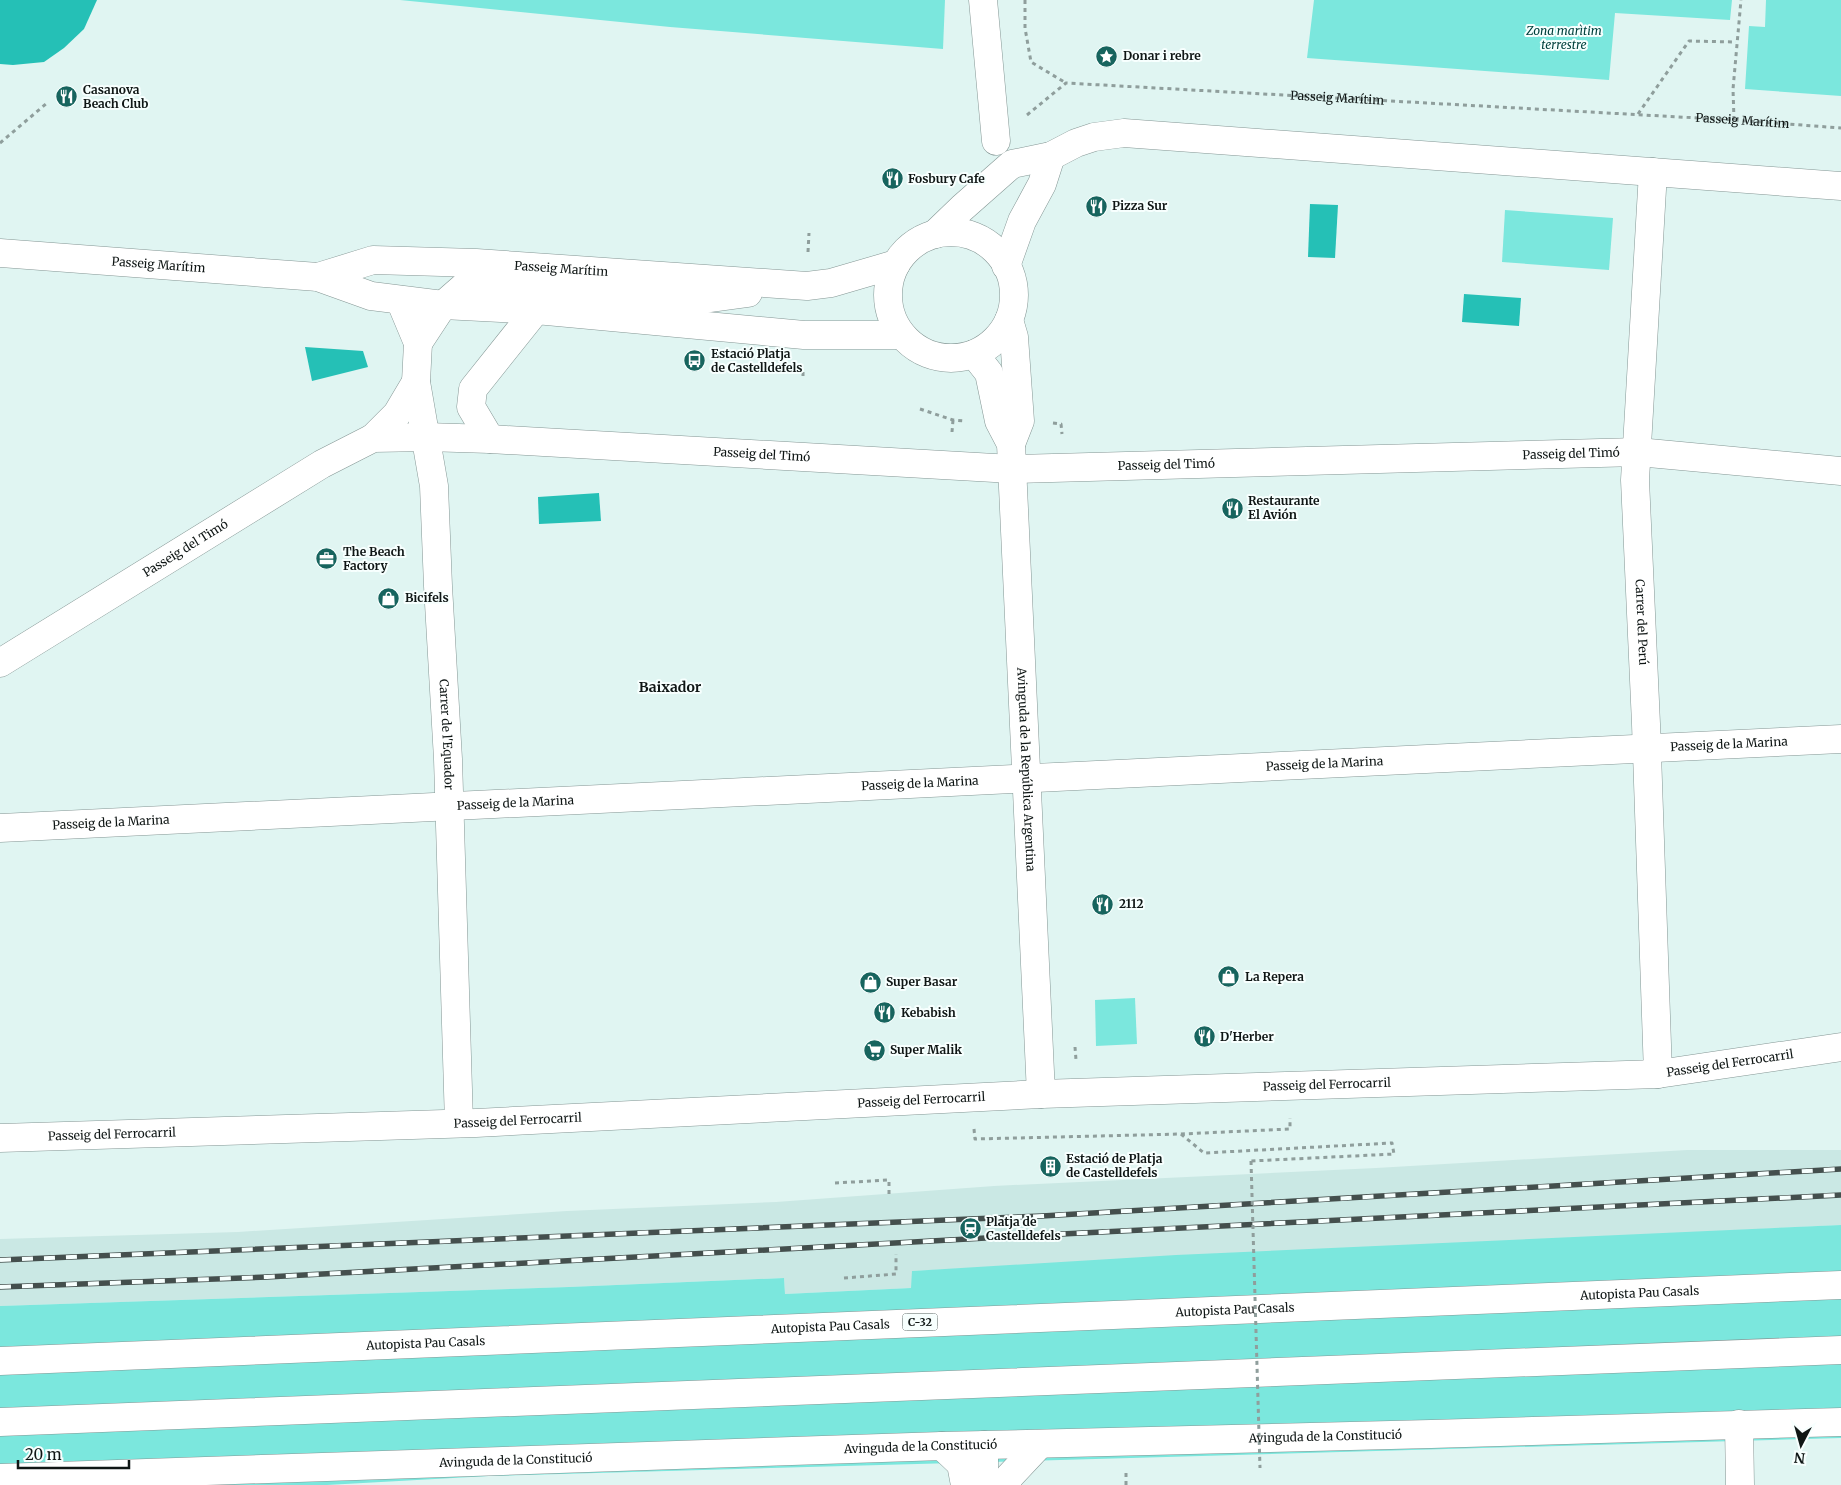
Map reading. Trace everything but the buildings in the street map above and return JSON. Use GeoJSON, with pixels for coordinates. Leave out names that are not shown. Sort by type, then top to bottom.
{"type":"FeatureCollection","features":[{"type":"Feature","properties":{"kind":"main road"},"geometry":{"type":"LineString","coordinates":[[983,0],[996,141]]}},
{"type":"Feature","properties":{"kind":"main road"},"geometry":{"type":"LineString","coordinates":[[935,234],[1012,164],[1051,156],[1076,143],[1094,137],[1124,133],[1841,186]]}},
{"type":"Feature","properties":{"kind":"main road"},"geometry":{"type":"LineString","coordinates":[[1006,266],[1022,221],[1042,184],[1051,156]]}},
{"type":"Feature","properties":{"kind":"main road","name":"Carrer del Perú"},"geometry":{"type":"LineString","coordinates":[[1653,172],[1635,480],[1658,1074]]}},
{"type":"Feature","properties":{"kind":"main road"},"geometry":{"type":"LineString","coordinates":[[961,233],[985,243],[997,253],[1012,279],[1014,290],[1013,307],[1009,320],[989,346],[974,354],[951,358],[931,355],[913,346],[901,335],[892,319],[888,300],[888,283],[896,264],[910,247],[922,239],[935,234],[961,233]]}},
{"type":"Feature","properties":{"kind":"main road","name":"Passeig Marítim"},"geometry":{"type":"LineString","coordinates":[[0,253],[318,277],[371,296],[443,305],[536,310],[804,335],[901,335]]}},
{"type":"Feature","properties":{"kind":"main road","name":"Passeig Marítim"},"geometry":{"type":"LineString","coordinates":[[318,277],[373,260],[476,263],[807,286]]}},
{"type":"Feature","properties":{"kind":"main road","name":"Passeig Marítim"},"geometry":{"type":"LineString","coordinates":[[418,342],[443,305],[467,284],[689,301],[831,283],[896,264]]}},
{"type":"Feature","properties":{"kind":"main road","name":"Passeig del Timó"},"geometry":{"type":"LineString","coordinates":[[400,300],[418,342],[416,382],[426,437]]}},
{"type":"Feature","properties":{"kind":"main road"},"geometry":{"type":"LineString","coordinates":[[490,439],[471,407],[473,389],[536,310]]}},
{"type":"Feature","properties":{"kind":"main road","name":"Avinguda de la República Argentina"},"geometry":{"type":"LineString","coordinates":[[1009,320],[1014,337],[1020,421],[1012,457],[1041,1094]]}},
{"type":"Feature","properties":{"kind":"main road","name":"Avinguda de la República Argentina"},"geometry":{"type":"LineString","coordinates":[[974,354],[989,374],[1000,421],[1012,457]]}},
{"type":"Feature","properties":{"kind":"main road","name":"Passeig del Timó"},"geometry":{"type":"LineString","coordinates":[[0,663],[322,464],[373,438],[397,414],[416,382]]}},
{"type":"Feature","properties":{"kind":"main road","name":"Passeig del Timó"},"geometry":{"type":"LineString","coordinates":[[373,438],[426,437],[1012,457],[1638,452],[1841,471]]}},
{"type":"Feature","properties":{"kind":"main road","name":"Carrer de l'Equador"},"geometry":{"type":"LineString","coordinates":[[426,437],[434,486],[449,806],[459,1123]]}},
{"type":"Feature","properties":{"kind":"main road","name":"Passeig de la Marina"},"geometry":{"type":"LineString","coordinates":[[0,828],[1841,738]]}},
{"type":"Feature","properties":{"kind":"main road","name":"Passeig del Ferrocarril"},"geometry":{"type":"LineString","coordinates":[[0,1138],[459,1123],[1041,1094],[1658,1074],[1841,1047]]}},
{"type":"Feature","properties":{"kind":"main road","name":"Autopista Pau Casals"},"geometry":{"type":"LineString","coordinates":[[0,1361],[1841,1285]]}},
{"type":"Feature","properties":{"kind":"main road"},"geometry":{"type":"LineString","coordinates":[[0,1422],[1841,1350]]}},
{"type":"Feature","properties":{"kind":"main road","name":"Avinguda de la Constitució"},"geometry":{"type":"LineString","coordinates":[[0,1478],[942,1446],[1841,1422]]}},
{"type":"Feature","properties":{"kind":"main road"},"geometry":{"type":"LineString","coordinates":[[1739,1424],[1740,1485]]}},
{"type":"Feature","properties":{"kind":"main road"},"geometry":{"type":"LineString","coordinates":[[1006,1485],[1009,1477],[1040,1444]]}},
{"type":"Feature","properties":{"kind":"main road"},"geometry":{"type":"LineString","coordinates":[[984,1445],[984,1485]]}},
{"type":"Feature","properties":{"kind":"main road"},"geometry":{"type":"LineString","coordinates":[[942,1446],[961,1464],[965,1485]]}},
{"type":"Feature","properties":{"kind":"path"},"geometry":{"type":"LineString","coordinates":[[996,141],[1066,83],[1031,62],[1025,28],[1026,0]]}},
{"type":"Feature","properties":{"kind":"path"},"geometry":{"type":"LineString","coordinates":[[1734,120],[1733,89],[1741,0]]}},
{"type":"Feature","properties":{"kind":"path"},"geometry":{"type":"LineString","coordinates":[[1638,115],[1689,41],[1736,42]]}},
{"type":"Feature","properties":{"kind":"path","name":"Passeig Marítim"},"geometry":{"type":"LineString","coordinates":[[1066,83],[1734,120],[1841,128]]}},
{"type":"Feature","properties":{"kind":"path"},"geometry":{"type":"LineString","coordinates":[[0,143],[47,103]]}},
{"type":"Feature","properties":{"kind":"path"},"geometry":{"type":"LineString","coordinates":[[808,256],[809,233]]}},
{"type":"Feature","properties":{"kind":"path"},"geometry":{"type":"LineString","coordinates":[[920,409],[953,420],[963,421]]}},
{"type":"Feature","properties":{"kind":"path"},"geometry":{"type":"LineString","coordinates":[[952,433],[953,420]]}},
{"type":"Feature","properties":{"kind":"path"},"geometry":{"type":"LineString","coordinates":[[1052,423],[1061,424],[1063,441]]}},
{"type":"Feature","properties":{"kind":"path"},"geometry":{"type":"LineString","coordinates":[[1074,1043],[1076,1066]]}},
{"type":"Feature","properties":{"kind":"path"},"geometry":{"type":"LineString","coordinates":[[975,1138],[1181,1134],[1290,1129],[1289,1086]]}},
{"type":"Feature","properties":{"kind":"path"},"geometry":{"type":"LineString","coordinates":[[1181,1134],[1204,1153],[1392,1143],[1394,1154],[1251,1161],[1260,1468]]}},
{"type":"Feature","properties":{"kind":"path"},"geometry":{"type":"LineString","coordinates":[[836,1183],[889,1180],[889,1194]]}},
{"type":"Feature","properties":{"kind":"path"},"geometry":{"type":"LineString","coordinates":[[844,1278],[896,1274],[896,1254]]}},
{"type":"Feature","properties":{"kind":"shaded area"},"geometry":{"type":"Polygon","coordinates":[[[0,0],[97,0],[84,29],[64,48],[44,62],[13,65],[0,64],[0,0]]]}},
{"type":"Feature","properties":{"kind":"shaded area"},"geometry":{"type":"Polygon","coordinates":[[[1310,204],[1338,205],[1335,258],[1308,257],[1310,204]]]}},
{"type":"Feature","properties":{"kind":"shaded area"},"geometry":{"type":"Polygon","coordinates":[[[1464,294],[1521,298],[1519,326],[1462,322],[1464,294]]]}},
{"type":"Feature","properties":{"kind":"shaded area"},"geometry":{"type":"Polygon","coordinates":[[[305,347],[363,351],[368,367],[312,381],[305,347]]]}},
{"type":"Feature","properties":{"kind":"shaded area"},"geometry":{"type":"Polygon","coordinates":[[[599,493],[601,521],[539,524],[538,497],[599,493]]]}},
{"type":"Feature","properties":{"kind":"shaded area"},"geometry":{"type":"Polygon","coordinates":[[[1687,1150],[1841,1150],[1841,1225],[912,1271],[912,1288],[785,1294],[784,1278],[0,1306],[0,1239],[238,1232],[567,1211],[776,1202],[994,1186],[1376,1168],[1687,1150]]]}},
{"type":"Feature","properties":{"kind":"green space"},"geometry":{"type":"Polygon","coordinates":[[[400,0],[945,0],[943,49],[670,27],[400,0]]]}},
{"type":"Feature","properties":{"kind":"green space","name":"Zona marìtim terrestre"},"geometry":{"type":"Polygon","coordinates":[[[1314,0],[1732,0],[1730,20],[1615,13],[1609,80],[1307,58],[1314,0]]]}},
{"type":"Feature","properties":{"kind":"green space"},"geometry":{"type":"Polygon","coordinates":[[[1766,0],[1841,0],[1841,96],[1745,89],[1749,26],[1765,27],[1766,0]]]}},
{"type":"Feature","properties":{"kind":"green space"},"geometry":{"type":"Polygon","coordinates":[[[1505,210],[1613,218],[1609,270],[1502,262],[1505,210]]]}},
{"type":"Feature","properties":{"kind":"green space"},"geometry":{"type":"Polygon","coordinates":[[[1135,998],[1137,1044],[1096,1046],[1095,1000],[1135,998]]]}},
{"type":"Feature","properties":{"kind":"green space"},"geometry":{"type":"Polygon","coordinates":[[[1841,1225],[1841,1438],[489,1476],[327,1485],[0,1485],[0,1306],[784,1278],[785,1294],[911,1288],[912,1271],[1176,1255],[1841,1225]]]}},
{"type":"Feature","properties":{"kind":"railway"},"geometry":{"type":"LineString","coordinates":[[0,1260],[1042,1216],[1841,1169]]}},
{"type":"Feature","properties":{"kind":"railway"},"geometry":{"type":"LineString","coordinates":[[0,1287],[267,1277],[1042,1235],[1841,1195]]}},
{"type":"Feature","properties":{"kind":"place","name":"Donar i rebre"},"geometry":{"type":"Point","coordinates":[1107,56]}},
{"type":"Feature","properties":{"kind":"place","name":"Casanova Beach Club"},"geometry":{"type":"Point","coordinates":[67,97]}},
{"type":"Feature","properties":{"kind":"place","name":"Fosbury Cafe"},"geometry":{"type":"Point","coordinates":[892,179]}},
{"type":"Feature","properties":{"kind":"place","name":"Pizza Sur"},"geometry":{"type":"Point","coordinates":[1096,206]}},
{"type":"Feature","properties":{"kind":"place","name":"Estació Platja de Castelldefels"},"geometry":{"type":"Point","coordinates":[695,361]}},
{"type":"Feature","properties":{"kind":"place","name":"Restaurante El Avión"},"geometry":{"type":"Point","coordinates":[1232,508]}},
{"type":"Feature","properties":{"kind":"place","name":"The Beach Factory"},"geometry":{"type":"Point","coordinates":[327,559]}},
{"type":"Feature","properties":{"kind":"place","name":"Bicifels"},"geometry":{"type":"Point","coordinates":[389,598]}},
{"type":"Feature","properties":{"kind":"place","name":"2112"},"geometry":{"type":"Point","coordinates":[1103,904]}},
{"type":"Feature","properties":{"kind":"place","name":"La Repera"},"geometry":{"type":"Point","coordinates":[1229,977]}},
{"type":"Feature","properties":{"kind":"place","name":"Super Basar"},"geometry":{"type":"Point","coordinates":[870,982]}},
{"type":"Feature","properties":{"kind":"place","name":"Kebabish"},"geometry":{"type":"Point","coordinates":[885,1013]}},
{"type":"Feature","properties":{"kind":"place","name":"D'Herber"},"geometry":{"type":"Point","coordinates":[1204,1037]}},
{"type":"Feature","properties":{"kind":"place","name":"Super Malik"},"geometry":{"type":"Point","coordinates":[874,1050]}},
{"type":"Feature","properties":{"kind":"place","name":"Estació de Platja de Castelldefels"},"geometry":{"type":"Point","coordinates":[1050,1166]}},
{"type":"Feature","properties":{"kind":"place","name":"Platja de Castelldefels"},"geometry":{"type":"Point","coordinates":[970,1229]}},
{"type":"Feature","properties":{"kind":"district","name":"Baixador"},"geometry":{"type":"Point","coordinates":[670,687]}}]}
